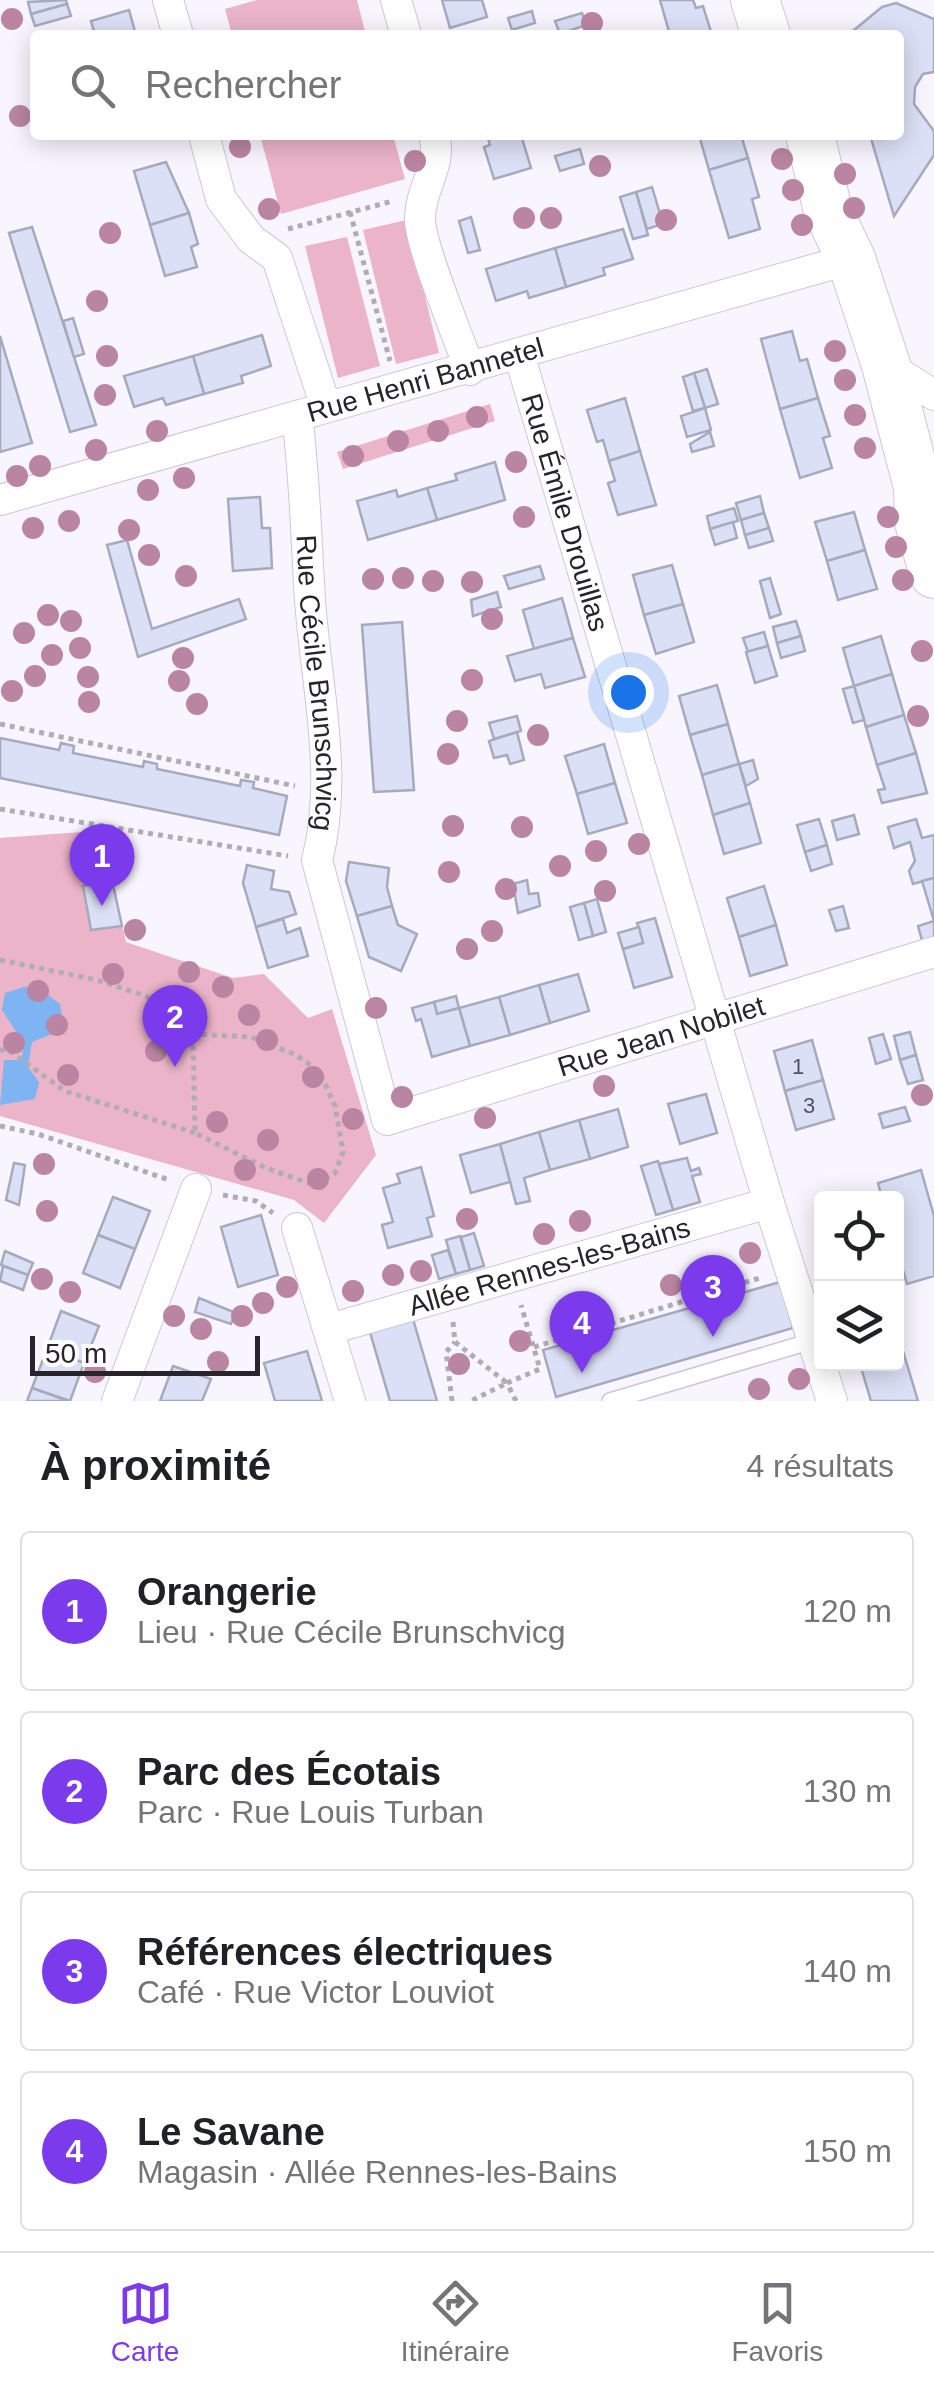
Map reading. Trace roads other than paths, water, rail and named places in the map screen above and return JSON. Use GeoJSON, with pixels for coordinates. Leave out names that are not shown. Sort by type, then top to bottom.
{"type":"FeatureCollection","features":[{"type":"Feature","properties":{"kind":"main road"},"geometry":{"type":"LineString","coordinates":[[756,0],[765,30]]}},
{"type":"Feature","properties":{"kind":"main road"},"geometry":{"type":"LineString","coordinates":[[776,0],[785,30]]}},
{"type":"Feature","properties":{"kind":"main road"},"geometry":{"type":"LineString","coordinates":[[808,142],[843,262],[901,493],[919,522]]}},
{"type":"Feature","properties":{"kind":"main road"},"geometry":{"type":"LineString","coordinates":[[843,262],[886,366],[918,487],[919,522],[934,574]]}},
{"type":"Feature","properties":{"kind":"street"},"geometry":{"type":"LineString","coordinates":[[168,0],[177,30]]}},
{"type":"Feature","properties":{"kind":"street"},"geometry":{"type":"LineString","coordinates":[[396,0],[405,30]]}},
{"type":"Feature","properties":{"kind":"street","name":"Rue Cécile Brunschvicg"},"geometry":{"type":"LineString","coordinates":[[205,140],[221,198],[251,239],[277,258],[312,411],[306,484],[326,827],[317,860],[387,1120]]}},
{"type":"Feature","properties":{"kind":"street"},"geometry":{"type":"LineString","coordinates":[[436,140],[440,154],[424,191],[420,222],[470,370]]}},
{"type":"Feature","properties":{"kind":"street","name":"Rue Henri Bannetel"},"geometry":{"type":"LineString","coordinates":[[0,500],[843,262]]}},
{"type":"Feature","properties":{"kind":"street","name":"Rue Émile Drouillas"},"geometry":{"type":"LineString","coordinates":[[519,354],[769,1204],[832,1401]]}},
{"type":"Feature","properties":{"kind":"street"},"geometry":{"type":"LineString","coordinates":[[886,366],[934,395]]}},
{"type":"Feature","properties":{"kind":"street","name":"Rue Jean Nobilet"},"geometry":{"type":"LineString","coordinates":[[387,1120],[934,952]]}},
{"type":"Feature","properties":{"kind":"street"},"geometry":{"type":"LineString","coordinates":[[117,1401],[196,1189]]}},
{"type":"Feature","properties":{"kind":"street","name":"Allée Rennes-les-Bains"},"geometry":{"type":"LineString","coordinates":[[330,1329],[769,1204]]}},
{"type":"Feature","properties":{"kind":"street"},"geometry":{"type":"LineString","coordinates":[[297,1228],[350,1401]]}},
{"type":"Feature","properties":{"kind":"lane"},"geometry":{"type":"LineString","coordinates":[[610,1401],[812,1341]]}},
{"type":"Feature","properties":{"kind":"water"},"geometry":{"type":"Polygon","coordinates":[[[24,987],[39,988],[60,1004],[62,1018],[52,1034],[32,1042],[28,1067],[39,1082],[35,1099],[0,1105],[4,1060],[21,1060],[24,1044],[2,1010],[5,993],[24,987]]]}},
{"type":"Feature","properties":{"kind":"place","name":"Orangerie"},"geometry":{"type":"Point","coordinates":[102,906]}},
{"type":"Feature","properties":{"kind":"place","name":"Parc des Écotais"},"geometry":{"type":"Point","coordinates":[175,1067]}},
{"type":"Feature","properties":{"kind":"place","name":"Références électriques"},"geometry":{"type":"Point","coordinates":[713,1337]}},
{"type":"Feature","properties":{"kind":"place","name":"Le Savane"},"geometry":{"type":"Point","coordinates":[582,1373]}}]}
